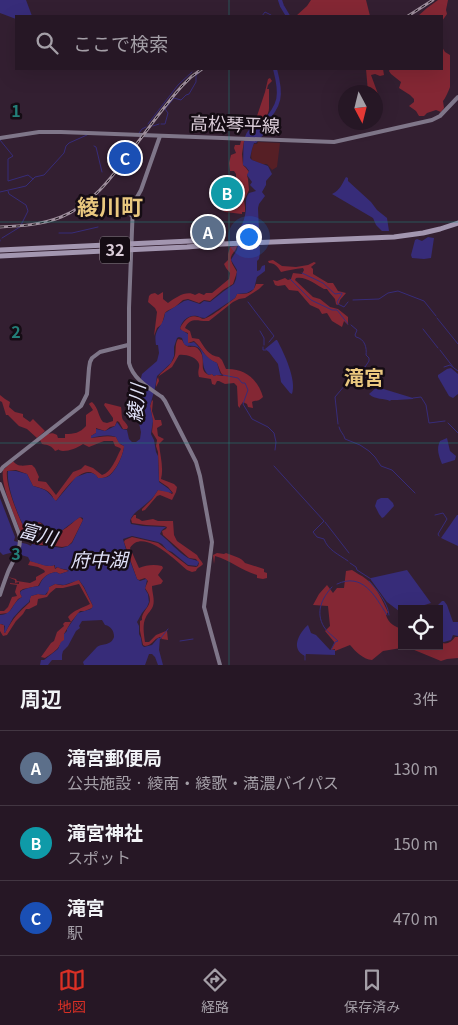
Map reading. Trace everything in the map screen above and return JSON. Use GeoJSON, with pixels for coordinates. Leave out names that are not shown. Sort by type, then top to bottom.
{"type":"FeatureCollection","features":[{"type":"Feature","properties":{"kind":"highway","name":"32"},"geometry":{"type":"LineString","coordinates":[[0,256],[191,241],[231,242],[406,236],[436,230],[458,221]]}},
{"type":"Feature","properties":{"kind":"highway","name":"32"},"geometry":{"type":"LineString","coordinates":[[0,250],[131,247]]}},
{"type":"Feature","properties":{"kind":"main road","name":"高松琴平線"},"geometry":{"type":"LineString","coordinates":[[0,138],[30,133],[53,132],[337,142],[426,122],[440,116],[458,98]]}},
{"type":"Feature","properties":{"kind":"main road"},"geometry":{"type":"LineString","coordinates":[[132,222],[129,214],[142,190],[160,136]]}},
{"type":"Feature","properties":{"kind":"main road"},"geometry":{"type":"LineString","coordinates":[[132,206],[128,359],[133,374],[138,380],[165,401],[199,471],[212,542],[204,607],[220,665]]}},
{"type":"Feature","properties":{"kind":"main road"},"geometry":{"type":"LineString","coordinates":[[0,471],[81,406],[87,394],[90,362],[96,355],[105,350],[128,345]]}},
{"type":"Feature","properties":{"kind":"main road"},"geometry":{"type":"LineString","coordinates":[[0,484],[19,534],[20,542],[0,596]]}},
{"type":"Feature","properties":{"kind":"shaded area"},"geometry":{"type":"Polygon","coordinates":[[[311,0],[366,0],[370,15],[297,15],[311,0]]]}},
{"type":"Feature","properties":{"kind":"shaded area"},"geometry":{"type":"Polygon","coordinates":[[[438,0],[448,0],[447,14],[443,20],[443,15],[419,15],[438,0]]]}},
{"type":"Feature","properties":{"kind":"shaded area"},"geometry":{"type":"Polygon","coordinates":[[[443,49],[450,55],[450,87],[443,101],[444,108],[441,112],[436,110],[424,116],[419,116],[409,106],[414,102],[414,99],[399,88],[401,82],[389,71],[443,70],[443,49]]]}},
{"type":"Feature","properties":{"kind":"shaded area"},"geometry":{"type":"Polygon","coordinates":[[[366,70],[383,70],[384,75],[371,75],[375,85],[367,85],[366,70]]]}},
{"type":"Feature","properties":{"kind":"shaded area"},"geometry":{"type":"Polygon","coordinates":[[[270,78],[272,81],[267,89],[269,89],[268,114],[263,120],[249,129],[254,122],[249,121],[250,116],[257,116],[268,79],[270,78]]]}},
{"type":"Feature","properties":{"kind":"shaded area"},"geometry":{"type":"Polygon","coordinates":[[[241,141],[244,141],[243,165],[249,172],[247,175],[249,190],[244,200],[245,212],[242,212],[242,214],[225,212],[219,208],[224,202],[230,201],[231,188],[236,181],[236,174],[234,171],[230,171],[229,163],[231,155],[236,153],[235,145],[240,145],[241,141]]]}},
{"type":"Feature","properties":{"kind":"shaded area"},"geometry":{"type":"Polygon","coordinates":[[[258,142],[280,143],[277,167],[272,170],[267,164],[252,160],[251,154],[254,144],[258,142]]]}},
{"type":"Feature","properties":{"kind":"shaded area"},"geometry":{"type":"Polygon","coordinates":[[[237,246],[231,257],[237,272],[233,284],[210,301],[204,300],[199,303],[188,299],[183,300],[165,313],[162,324],[157,328],[154,336],[157,312],[148,302],[149,296],[155,293],[158,295],[163,292],[163,299],[168,303],[189,293],[204,295],[212,293],[229,279],[230,273],[224,264],[228,260],[230,247],[237,246]]]}},
{"type":"Feature","properties":{"kind":"shaded area"},"geometry":{"type":"Polygon","coordinates":[[[273,260],[282,266],[296,267],[316,263],[311,267],[313,274],[328,283],[333,283],[338,291],[346,293],[339,304],[336,304],[335,299],[327,289],[303,278],[296,278],[295,280],[313,297],[320,299],[330,307],[338,309],[348,317],[348,325],[344,321],[342,327],[332,321],[327,313],[322,314],[319,309],[310,305],[298,291],[289,290],[285,285],[275,285],[273,280],[277,281],[285,278],[288,280],[291,279],[293,273],[302,274],[304,270],[303,268],[281,272],[268,261],[273,260]]]}},
{"type":"Feature","properties":{"kind":"shaded area"},"geometry":{"type":"Polygon","coordinates":[[[256,284],[264,284],[245,298],[233,302],[209,321],[195,320],[187,324],[185,328],[190,331],[192,338],[199,339],[210,353],[222,360],[226,369],[239,370],[254,380],[263,397],[252,402],[253,408],[248,407],[243,402],[240,408],[238,406],[237,386],[234,383],[225,384],[217,381],[215,385],[212,384],[211,379],[199,377],[199,364],[190,356],[179,355],[172,367],[159,376],[174,358],[178,339],[182,340],[189,347],[196,347],[198,349],[202,356],[203,368],[206,373],[214,376],[224,376],[217,363],[207,356],[194,341],[188,343],[188,333],[180,328],[189,317],[195,316],[203,319],[209,317],[235,298],[237,294],[249,293],[256,284]]]}},
{"type":"Feature","properties":{"kind":"shaded area"},"geometry":{"type":"Polygon","coordinates":[[[0,395],[10,402],[9,407],[15,412],[23,414],[23,417],[30,422],[33,419],[45,431],[37,438],[27,429],[19,426],[6,415],[0,401],[0,395]]]}},
{"type":"Feature","properties":{"kind":"shaded area"},"geometry":{"type":"Polygon","coordinates":[[[152,400],[152,411],[155,420],[161,420],[162,425],[157,428],[158,436],[164,439],[159,444],[162,466],[161,479],[177,487],[172,500],[160,495],[157,496],[142,511],[158,490],[173,493],[159,481],[157,440],[152,432],[153,422],[150,406],[152,400]]]}},
{"type":"Feature","properties":{"kind":"shaded area"},"geometry":{"type":"Polygon","coordinates":[[[92,402],[103,422],[107,423],[113,421],[113,418],[104,405],[105,403],[121,407],[122,418],[128,426],[127,429],[123,429],[117,421],[115,426],[105,431],[96,428],[96,433],[91,436],[91,438],[116,437],[120,444],[124,446],[118,463],[113,472],[105,478],[98,478],[93,473],[87,472],[81,474],[69,484],[56,501],[48,492],[33,486],[27,474],[16,470],[7,471],[8,485],[13,502],[26,531],[25,536],[29,539],[22,537],[6,494],[3,470],[13,461],[19,465],[32,465],[39,477],[38,481],[46,482],[56,495],[73,472],[85,465],[102,475],[108,471],[121,449],[115,446],[113,441],[104,441],[89,447],[83,444],[71,450],[63,451],[59,449],[55,451],[50,446],[42,444],[40,440],[50,434],[57,435],[58,438],[65,438],[65,434],[79,432],[86,426],[86,415],[93,410],[89,404],[92,402]]]}},
{"type":"Feature","properties":{"kind":"shaded area"},"geometry":{"type":"Polygon","coordinates":[[[134,515],[142,521],[153,519],[173,521],[174,535],[177,541],[197,555],[203,564],[196,571],[192,572],[151,543],[143,541],[136,543],[130,548],[139,568],[153,565],[162,566],[163,568],[158,575],[163,581],[161,584],[152,586],[154,603],[145,620],[144,632],[145,642],[149,642],[156,635],[166,631],[168,640],[160,637],[145,646],[143,645],[140,631],[140,621],[150,603],[149,594],[145,588],[148,581],[145,578],[137,579],[124,542],[125,540],[132,537],[158,543],[188,566],[196,567],[199,563],[196,559],[189,558],[163,535],[162,531],[167,527],[132,523],[131,519],[134,515]]]}},
{"type":"Feature","properties":{"kind":"shaded area"},"geometry":{"type":"Polygon","coordinates":[[[80,517],[83,520],[68,546],[32,543],[32,541],[54,541],[53,538],[45,538],[50,533],[44,529],[36,529],[32,538],[27,536],[29,529],[39,522],[44,527],[57,531],[67,527],[80,517]]]}},
{"type":"Feature","properties":{"kind":"shaded area"},"geometry":{"type":"Polygon","coordinates":[[[226,553],[239,558],[245,563],[264,569],[264,572],[267,573],[267,578],[257,578],[257,575],[215,556],[214,564],[213,555],[226,553]]]}},
{"type":"Feature","properties":{"kind":"shaded area"},"geometry":{"type":"Polygon","coordinates":[[[30,561],[54,565],[55,569],[58,567],[69,571],[47,575],[38,586],[23,589],[20,591],[22,597],[18,599],[9,612],[0,614],[0,611],[4,611],[8,607],[12,597],[17,596],[15,592],[17,585],[10,583],[19,584],[19,582],[15,583],[15,580],[8,577],[30,583],[45,572],[38,567],[28,565],[30,561]]]}},
{"type":"Feature","properties":{"kind":"shaded area"},"geometry":{"type":"Polygon","coordinates":[[[352,570],[370,582],[376,590],[388,612],[386,615],[388,620],[398,628],[398,648],[383,651],[372,660],[363,657],[350,645],[335,651],[335,649],[331,650],[335,643],[325,631],[330,626],[328,606],[313,605],[327,585],[333,593],[337,588],[344,588],[346,571],[352,570]]]}},
{"type":"Feature","properties":{"kind":"shaded area"},"geometry":{"type":"Polygon","coordinates":[[[79,580],[84,588],[93,606],[92,608],[80,611],[71,622],[68,617],[70,615],[90,604],[79,584],[56,588],[47,597],[38,599],[37,605],[26,609],[7,635],[3,636],[0,631],[0,624],[4,625],[5,633],[16,616],[30,602],[31,596],[45,595],[49,587],[55,584],[65,585],[79,580]]]}},
{"type":"Feature","properties":{"kind":"shaded area"},"geometry":{"type":"Polygon","coordinates":[[[65,622],[71,622],[64,634],[64,641],[51,654],[45,658],[41,657],[54,641],[57,632],[64,626],[65,622]]]}},
{"type":"Feature","properties":{"kind":"shaded area"},"geometry":{"type":"Polygon","coordinates":[[[455,637],[458,637],[458,658],[441,661],[414,650],[443,650],[443,643],[448,643],[455,637]]]}},
{"type":"Feature","properties":{"kind":"water"},"geometry":{"type":"Polygon","coordinates":[[[0,0],[26,0],[32,15],[15,15],[15,19],[0,13],[0,0]]]}},
{"type":"Feature","properties":{"kind":"water","name":"府中湖"},"geometry":{"type":"Polygon","coordinates":[[[262,122],[270,124],[264,134],[254,143],[250,158],[268,166],[272,174],[266,181],[262,192],[265,196],[258,208],[260,253],[257,261],[257,271],[265,265],[265,271],[257,277],[254,289],[247,293],[237,294],[235,298],[205,318],[191,316],[182,324],[180,329],[188,334],[188,343],[194,342],[207,356],[217,363],[222,375],[209,375],[204,367],[199,348],[187,346],[182,338],[177,338],[171,363],[157,376],[150,406],[153,421],[151,434],[158,456],[159,482],[172,493],[158,490],[135,513],[130,521],[131,524],[143,526],[166,527],[160,534],[184,556],[199,562],[197,566],[188,565],[158,542],[132,536],[123,539],[137,579],[140,581],[147,580],[145,589],[149,602],[137,622],[142,645],[144,647],[152,645],[160,638],[159,650],[163,665],[158,665],[155,657],[149,654],[145,665],[84,665],[83,662],[97,647],[113,640],[112,629],[105,625],[102,620],[82,621],[79,626],[80,628],[63,651],[62,660],[52,660],[48,665],[40,665],[41,660],[44,660],[58,649],[64,640],[64,634],[78,613],[91,609],[93,606],[79,580],[64,585],[55,584],[49,587],[45,595],[31,596],[29,602],[13,618],[4,632],[5,626],[0,624],[0,615],[8,613],[18,599],[22,597],[21,591],[39,586],[47,575],[69,571],[58,567],[55,568],[55,565],[46,566],[30,561],[28,557],[21,555],[21,553],[14,552],[3,555],[0,552],[0,498],[15,537],[14,541],[31,546],[32,544],[49,545],[62,548],[68,546],[72,543],[83,518],[80,517],[61,531],[45,527],[39,522],[26,531],[11,493],[8,471],[27,474],[33,486],[47,491],[56,501],[76,477],[92,473],[98,478],[106,477],[113,472],[119,463],[124,446],[113,436],[91,438],[96,433],[96,429],[105,431],[115,426],[117,422],[122,429],[127,430],[129,439],[132,442],[140,439],[141,432],[138,419],[140,406],[138,399],[140,393],[138,389],[142,374],[157,361],[159,353],[155,339],[165,313],[188,300],[200,304],[204,301],[210,302],[234,284],[236,279],[237,270],[231,260],[237,250],[240,236],[237,232],[244,218],[248,195],[256,191],[250,185],[252,182],[247,175],[249,171],[243,165],[244,142],[248,131],[262,122]]]}},
{"type":"Feature","properties":{"kind":"water"},"geometry":{"type":"Polygon","coordinates":[[[346,177],[387,218],[389,231],[382,231],[376,225],[373,218],[332,194],[339,189],[346,177]]]}},
{"type":"Feature","properties":{"kind":"water"},"geometry":{"type":"Polygon","coordinates":[[[428,237],[434,238],[431,258],[412,258],[415,240],[422,241],[428,237]]]}},
{"type":"Feature","properties":{"kind":"water"},"geometry":{"type":"Polygon","coordinates":[[[276,340],[289,367],[293,381],[292,394],[281,382],[278,364],[265,349],[276,340]]]}},
{"type":"Feature","properties":{"kind":"water"},"geometry":{"type":"Polygon","coordinates":[[[451,368],[458,374],[458,394],[453,398],[449,396],[438,377],[438,375],[451,368]]]}},
{"type":"Feature","properties":{"kind":"water"},"geometry":{"type":"Polygon","coordinates":[[[377,387],[413,399],[390,401],[369,394],[377,387]]]}},
{"type":"Feature","properties":{"kind":"water"},"geometry":{"type":"Polygon","coordinates":[[[447,438],[450,451],[456,456],[455,460],[442,464],[438,447],[440,441],[447,438]]]}},
{"type":"Feature","properties":{"kind":"water"},"geometry":{"type":"Polygon","coordinates":[[[388,498],[394,506],[382,518],[375,506],[377,500],[388,498]]]}},
{"type":"Feature","properties":{"kind":"water"},"geometry":{"type":"Polygon","coordinates":[[[458,515],[458,546],[441,538],[458,515]]]}},
{"type":"Feature","properties":{"kind":"water"},"geometry":{"type":"Polygon","coordinates":[[[407,570],[431,603],[425,605],[398,605],[398,610],[387,602],[371,578],[407,570]]]}},
{"type":"Feature","properties":{"kind":"water"},"geometry":{"type":"Polygon","coordinates":[[[444,601],[453,622],[458,622],[458,636],[453,635],[451,640],[444,642],[443,605],[438,605],[444,601]]]}},
{"type":"Feature","properties":{"kind":"water"},"geometry":{"type":"Polygon","coordinates":[[[308,625],[311,633],[316,635],[330,650],[335,650],[335,655],[306,654],[305,656],[300,653],[297,645],[299,636],[308,625]]]}},
{"type":"Feature","properties":{"kind":"waterway","name":"綾川"},"geometry":{"type":"LineString","coordinates":[[280,0],[287,15]]}},
{"type":"Feature","properties":{"kind":"waterway"},"geometry":{"type":"LineString","coordinates":[[263,15],[265,12],[271,15]]}},
{"type":"Feature","properties":{"kind":"waterway"},"geometry":{"type":"LineString","coordinates":[[161,124],[165,124],[168,113],[165,109],[174,98],[181,100],[189,94],[196,82],[196,75],[200,70]]}},
{"type":"Feature","properties":{"kind":"waterway","name":"綾川"},"geometry":{"type":"LineString","coordinates":[[262,125],[273,111],[278,99],[279,86],[275,70]]}},
{"type":"Feature","properties":{"kind":"waterway"},"geometry":{"type":"LineString","coordinates":[[148,124],[178,85],[192,72]]}},
{"type":"Feature","properties":{"kind":"waterway"},"geometry":{"type":"LineString","coordinates":[[153,126],[159,124]]}},
{"type":"Feature","properties":{"kind":"waterway"},"geometry":{"type":"LineString","coordinates":[[139,133],[146,127]]}},
{"type":"Feature","properties":{"kind":"waterway"},"geometry":{"type":"LineString","coordinates":[[0,192],[26,186],[35,177],[44,175],[64,153],[69,143],[87,135]]}},
{"type":"Feature","properties":{"kind":"waterway"},"geometry":{"type":"LineString","coordinates":[[0,140],[13,156],[8,159],[8,181],[28,175],[33,179]]}},
{"type":"Feature","properties":{"kind":"waterway"},"geometry":{"type":"LineString","coordinates":[[94,146],[96,147],[102,172]]}},
{"type":"Feature","properties":{"kind":"waterway"},"geometry":{"type":"LineString","coordinates":[[2,238],[20,227],[28,211],[26,205],[9,194],[8,191]]}},
{"type":"Feature","properties":{"kind":"waterway"},"geometry":{"type":"LineString","coordinates":[[59,233],[72,233],[98,227]]}},
{"type":"Feature","properties":{"kind":"waterway"},"geometry":{"type":"LineString","coordinates":[[302,273],[323,283],[335,294],[342,293],[337,302],[338,304],[344,307],[348,302]]}},
{"type":"Feature","properties":{"kind":"waterway"},"geometry":{"type":"LineString","coordinates":[[290,279],[311,300],[332,310],[337,310],[348,324]]}},
{"type":"Feature","properties":{"kind":"waterway"},"geometry":{"type":"LineString","coordinates":[[353,300],[379,299],[388,293],[398,291],[424,301],[436,316]]}},
{"type":"Feature","properties":{"kind":"waterway"},"geometry":{"type":"LineString","coordinates":[[248,302],[274,336],[269,342]]}},
{"type":"Feature","properties":{"kind":"waterway"},"geometry":{"type":"LineString","coordinates":[[437,318],[458,344]]}},
{"type":"Feature","properties":{"kind":"waterway"},"geometry":{"type":"LineString","coordinates":[[351,325],[357,330],[356,337],[362,340],[366,347],[366,355],[369,361],[365,368]]}},
{"type":"Feature","properties":{"kind":"waterway"},"geometry":{"type":"LineString","coordinates":[[423,329],[438,348]]}},
{"type":"Feature","properties":{"kind":"waterway"},"geometry":{"type":"LineString","coordinates":[[260,331],[264,338],[264,345]]}},
{"type":"Feature","properties":{"kind":"waterway"},"geometry":{"type":"LineString","coordinates":[[263,347],[263,350],[266,350]]}},
{"type":"Feature","properties":{"kind":"waterway"},"geometry":{"type":"LineString","coordinates":[[440,350],[453,367]]}},
{"type":"Feature","properties":{"kind":"waterway"},"geometry":{"type":"LineString","coordinates":[[444,367],[450,365],[458,371]]}},
{"type":"Feature","properties":{"kind":"waterway"},"geometry":{"type":"LineString","coordinates":[[338,424],[335,397],[351,378],[355,377],[358,369],[365,367]]}},
{"type":"Feature","properties":{"kind":"waterway"},"geometry":{"type":"LineString","coordinates":[[366,371],[371,383],[377,388]]}},
{"type":"Feature","properties":{"kind":"waterway"},"geometry":{"type":"LineString","coordinates":[[223,375],[238,378],[242,383],[245,383],[248,390],[243,404],[252,419],[268,427],[274,433],[275,450]]}},
{"type":"Feature","properties":{"kind":"waterway"},"geometry":{"type":"LineString","coordinates":[[413,398],[421,397],[426,405],[429,423],[445,421]]}},
{"type":"Feature","properties":{"kind":"waterway"},"geometry":{"type":"LineString","coordinates":[[448,423],[458,433]]}},
{"type":"Feature","properties":{"kind":"waterway"},"geometry":{"type":"LineString","coordinates":[[339,427],[345,439],[369,451],[381,466],[392,470],[415,493]]}},
{"type":"Feature","properties":{"kind":"waterway"},"geometry":{"type":"LineString","coordinates":[[274,466],[324,521],[313,532],[317,537],[324,539],[334,552],[348,561]]}},
{"type":"Feature","properties":{"kind":"waterway"},"geometry":{"type":"LineString","coordinates":[[435,515],[443,513],[447,519],[438,534],[439,536]]}},
{"type":"Feature","properties":{"kind":"waterway"},"geometry":{"type":"LineString","coordinates":[[325,522],[349,553]]}},
{"type":"Feature","properties":{"kind":"waterway"},"geometry":{"type":"LineString","coordinates":[[350,563],[371,579]]}},
{"type":"Feature","properties":{"kind":"waterway"},"geometry":{"type":"LineString","coordinates":[[337,584],[346,581],[354,581],[361,584],[373,594],[387,615]]}},
{"type":"Feature","properties":{"kind":"waterway"},"geometry":{"type":"LineString","coordinates":[[369,581],[384,601],[389,615]]}},
{"type":"Feature","properties":{"kind":"waterway"},"geometry":{"type":"LineString","coordinates":[[331,650],[335,642],[338,641],[324,627],[320,611],[325,596],[332,587]]}},
{"type":"Feature","properties":{"kind":"waterway"},"geometry":{"type":"LineString","coordinates":[[160,639],[168,629]]}},
{"type":"Feature","properties":{"kind":"waterway"},"geometry":{"type":"LineString","coordinates":[[180,641],[193,639]]}},
{"type":"Feature","properties":{"kind":"waterway"},"geometry":{"type":"LineString","coordinates":[[305,655],[305,660]]}},
{"type":"Feature","properties":{"kind":"railway"},"geometry":{"type":"LineString","coordinates":[[410,15],[433,0]]}},
{"type":"Feature","properties":{"kind":"railway"},"geometry":{"type":"LineString","coordinates":[[0,227],[46,222],[61,217],[83,205],[109,180],[182,86],[201,70]]}},
{"type":"Feature","properties":{"kind":"place","name":"滝宮"},"geometry":{"type":"Point","coordinates":[125,158]}},
{"type":"Feature","properties":{"kind":"place","name":"滝宮神社"},"geometry":{"type":"Point","coordinates":[227,193]}},
{"type":"Feature","properties":{"kind":"place","name":"滝宮郵便局"},"geometry":{"type":"Point","coordinates":[208,232]}},
{"type":"Feature","properties":{"kind":"district","name":"綾川町"},"geometry":{"type":"Point","coordinates":[110,207]}},
{"type":"Feature","properties":{"kind":"district","name":"滝宮"},"geometry":{"type":"Point","coordinates":[364,378]}},
{"type":"Feature","properties":{"kind":"water label","name":"富川"},"geometry":{"type":"Point","coordinates":[38,534]}}]}
